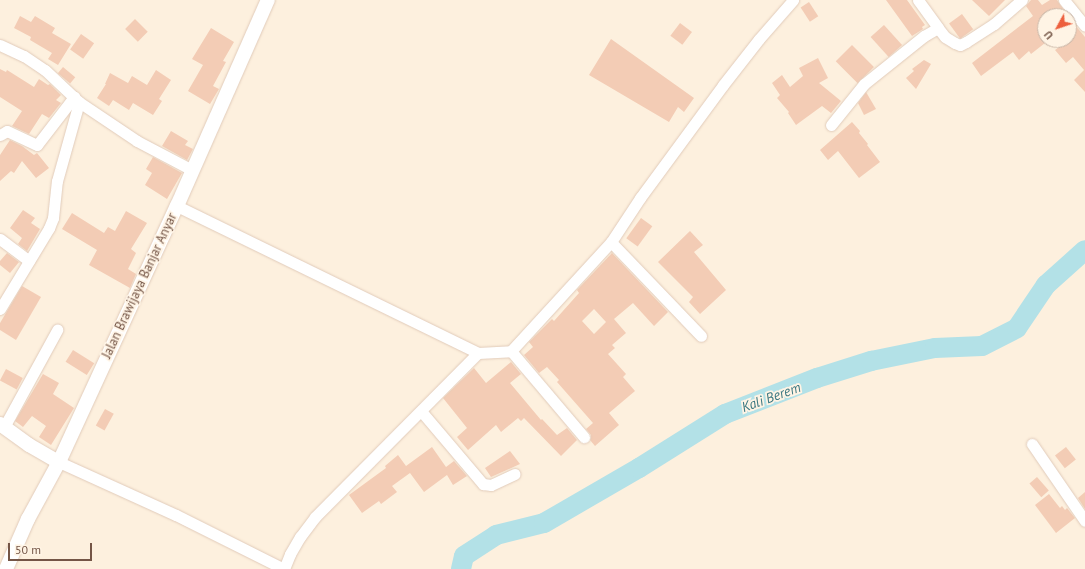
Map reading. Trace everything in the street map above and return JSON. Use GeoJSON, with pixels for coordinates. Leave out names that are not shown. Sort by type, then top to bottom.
{"type":"FeatureCollection","features":[{"type":"Feature","properties":{"kind":"street","name":"Jalan Brawijaya Banjar Anyar"},"geometry":{"type":"LineString","coordinates":[[6,569],[28,519],[59,462],[177,206],[268,0]]}},
{"type":"Feature","properties":{"kind":"street"},"geometry":{"type":"LineString","coordinates":[[177,206],[478,353],[511,351],[611,242],[640,198],[723,85],[759,38],[794,0]]}},
{"type":"Feature","properties":{"kind":"street"},"geometry":{"type":"LineString","coordinates":[[918,0],[945,37],[960,45],[994,24],[1022,0]]}},
{"type":"Feature","properties":{"kind":"street"},"geometry":{"type":"LineString","coordinates":[[1064,0],[1085,26]]}},
{"type":"Feature","properties":{"kind":"street"},"geometry":{"type":"LineString","coordinates":[[831,125],[864,84],[924,36],[938,28]]}},
{"type":"Feature","properties":{"kind":"street"},"geometry":{"type":"LineString","coordinates":[[0,45],[35,63],[77,100],[137,141],[192,170]]}},
{"type":"Feature","properties":{"kind":"street"},"geometry":{"type":"LineString","coordinates":[[0,135],[7,130],[37,145],[77,100]]}},
{"type":"Feature","properties":{"kind":"street"},"geometry":{"type":"LineString","coordinates":[[0,309],[49,228],[53,218],[57,181],[77,100]]}},
{"type":"Feature","properties":{"kind":"street"},"geometry":{"type":"LineString","coordinates":[[0,239],[29,261]]}},
{"type":"Feature","properties":{"kind":"street"},"geometry":{"type":"LineString","coordinates":[[611,242],[701,336]]}},
{"type":"Feature","properties":{"kind":"street"},"geometry":{"type":"LineString","coordinates":[[57,330],[2,425],[29,445],[59,462],[176,515],[284,569],[290,554],[300,537],[315,517],[478,353]]}},
{"type":"Feature","properties":{"kind":"street"},"geometry":{"type":"LineString","coordinates":[[511,351],[584,437]]}},
{"type":"Feature","properties":{"kind":"street"},"geometry":{"type":"LineString","coordinates":[[421,411],[483,484],[491,485],[515,474]]}},
{"type":"Feature","properties":{"kind":"street"},"geometry":{"type":"LineString","coordinates":[[1032,444],[1085,522]]}},
{"type":"Feature","properties":{"kind":"building"},"geometry":{"type":"Polygon","coordinates":[[[886,0],[907,0],[925,25],[922,27],[923,29],[912,36],[886,0]]]}},
{"type":"Feature","properties":{"kind":"building"},"geometry":{"type":"Polygon","coordinates":[[[972,0],[1005,0],[989,16],[972,0]]]}},
{"type":"Feature","properties":{"kind":"building"},"geometry":{"type":"Polygon","coordinates":[[[1031,0],[1038,0],[1042,5],[1050,0],[1057,0],[1062,8],[1037,8],[1037,48],[1039,48],[1031,54],[1029,51],[1019,60],[1013,52],[981,76],[972,63],[1033,16],[1026,6],[1031,0]]]}},
{"type":"Feature","properties":{"kind":"building"},"geometry":{"type":"Polygon","coordinates":[[[809,2],[818,16],[810,22],[801,7],[809,2]]]}},
{"type":"Feature","properties":{"kind":"building"},"geometry":{"type":"Polygon","coordinates":[[[962,14],[973,29],[960,39],[949,23],[962,14]]]}},
{"type":"Feature","properties":{"kind":"building"},"geometry":{"type":"Polygon","coordinates":[[[20,16],[31,22],[35,16],[55,28],[52,33],[71,44],[58,65],[48,59],[52,53],[30,40],[31,37],[14,28],[20,16]]]}},
{"type":"Feature","properties":{"kind":"building"},"geometry":{"type":"Polygon","coordinates":[[[135,19],[148,32],[138,42],[125,29],[135,19]]]}},
{"type":"Feature","properties":{"kind":"building"},"geometry":{"type":"Polygon","coordinates":[[[680,23],[692,32],[682,45],[670,36],[680,23]]]}},
{"type":"Feature","properties":{"kind":"building"},"geometry":{"type":"Polygon","coordinates":[[[884,25],[902,45],[889,57],[871,37],[884,25]]]}},
{"type":"Feature","properties":{"kind":"building"},"geometry":{"type":"Polygon","coordinates":[[[211,28],[234,42],[223,61],[226,62],[213,86],[219,89],[210,104],[188,91],[203,65],[192,59],[211,28]]]}},
{"type":"Feature","properties":{"kind":"building"},"geometry":{"type":"Polygon","coordinates":[[[1077,28],[1085,37],[1085,92],[1074,80],[1084,70],[1073,57],[1066,63],[1055,50],[1058,48],[1077,48],[1077,28]]]}},
{"type":"Feature","properties":{"kind":"building"},"geometry":{"type":"Polygon","coordinates":[[[81,34],[94,43],[83,59],[70,50],[81,34]]]}},
{"type":"Feature","properties":{"kind":"building"},"geometry":{"type":"Polygon","coordinates":[[[611,39],[694,98],[684,112],[678,107],[669,122],[589,75],[611,39]]]}},
{"type":"Feature","properties":{"kind":"building"},"geometry":{"type":"Polygon","coordinates":[[[852,45],[874,67],[858,83],[836,61],[852,45]]]}},
{"type":"Feature","properties":{"kind":"building"},"geometry":{"type":"Polygon","coordinates":[[[818,58],[828,78],[819,83],[841,101],[831,113],[822,106],[796,125],[788,113],[789,112],[777,98],[780,95],[772,83],[782,75],[790,87],[803,76],[799,68],[818,58]]]}},
{"type":"Feature","properties":{"kind":"building"},"geometry":{"type":"Polygon","coordinates":[[[924,60],[931,64],[916,89],[906,78],[914,71],[912,69],[924,60]]]}},
{"type":"Feature","properties":{"kind":"building"},"geometry":{"type":"Polygon","coordinates":[[[63,67],[75,77],[70,83],[58,73],[63,67]]]}},
{"type":"Feature","properties":{"kind":"building"},"geometry":{"type":"Polygon","coordinates":[[[0,69],[6,72],[7,70],[34,87],[39,79],[48,85],[50,84],[61,95],[56,100],[61,103],[49,118],[42,114],[29,134],[12,126],[22,111],[0,97],[0,69]]]}},
{"type":"Feature","properties":{"kind":"building"},"geometry":{"type":"Polygon","coordinates":[[[156,70],[171,80],[159,99],[162,101],[153,115],[133,103],[129,110],[113,100],[109,106],[97,98],[106,84],[110,73],[128,83],[132,76],[147,85],[156,70]]]}},
{"type":"Feature","properties":{"kind":"building"},"geometry":{"type":"Polygon","coordinates":[[[866,92],[876,109],[864,115],[858,103],[866,92]]]}},
{"type":"Feature","properties":{"kind":"building"},"geometry":{"type":"Polygon","coordinates":[[[852,122],[860,131],[859,133],[880,162],[859,178],[838,151],[828,160],[820,150],[852,122]]]}},
{"type":"Feature","properties":{"kind":"building"},"geometry":{"type":"Polygon","coordinates":[[[171,131],[188,141],[185,145],[193,149],[187,160],[162,146],[171,131]]]}},
{"type":"Feature","properties":{"kind":"building"},"geometry":{"type":"Polygon","coordinates":[[[10,140],[22,146],[34,155],[37,153],[49,168],[36,178],[22,161],[14,173],[11,171],[0,181],[0,155],[10,140]]]}},
{"type":"Feature","properties":{"kind":"building"},"geometry":{"type":"Polygon","coordinates":[[[153,157],[182,173],[167,199],[145,185],[152,173],[146,169],[153,157]]]}},
{"type":"Feature","properties":{"kind":"building"},"geometry":{"type":"Polygon","coordinates":[[[23,210],[35,218],[31,223],[40,229],[27,251],[18,244],[22,238],[10,228],[23,210]]]}},
{"type":"Feature","properties":{"kind":"building"},"geometry":{"type":"Polygon","coordinates":[[[126,211],[147,223],[131,249],[136,253],[128,269],[136,274],[130,288],[89,265],[97,250],[62,229],[72,213],[104,233],[108,227],[115,231],[126,211]]]}},
{"type":"Feature","properties":{"kind":"building"},"geometry":{"type":"Polygon","coordinates":[[[641,218],[652,226],[638,246],[626,238],[641,218]]]}},
{"type":"Feature","properties":{"kind":"building"},"geometry":{"type":"Polygon","coordinates":[[[690,231],[703,245],[694,252],[726,290],[700,314],[689,302],[693,297],[658,262],[690,231]]]}},
{"type":"Feature","properties":{"kind":"building"},"geometry":{"type":"Polygon","coordinates":[[[7,253],[19,262],[10,273],[0,265],[0,261],[7,253]]]}},
{"type":"Feature","properties":{"kind":"building"},"geometry":{"type":"Polygon","coordinates":[[[612,253],[668,312],[654,326],[633,303],[614,319],[626,333],[612,345],[615,348],[608,354],[626,374],[623,377],[635,391],[609,413],[619,425],[595,446],[590,440],[591,435],[586,429],[593,423],[557,382],[559,380],[547,367],[539,373],[524,355],[533,347],[529,342],[552,319],[554,321],[579,293],[577,290],[612,253]],[[594,309],[582,321],[594,334],[606,322],[594,309]]]}},
{"type":"Feature","properties":{"kind":"building"},"geometry":{"type":"Polygon","coordinates":[[[22,286],[41,297],[16,340],[0,330],[0,323],[22,286]]]}},
{"type":"Feature","properties":{"kind":"building"},"geometry":{"type":"Polygon","coordinates":[[[73,350],[94,363],[87,375],[66,362],[73,350]]]}},
{"type":"Feature","properties":{"kind":"building"},"geometry":{"type":"Polygon","coordinates":[[[511,362],[521,374],[510,383],[541,420],[542,419],[557,435],[567,428],[577,440],[561,456],[524,418],[521,421],[518,418],[501,432],[496,425],[468,450],[457,437],[467,428],[443,398],[474,368],[486,383],[511,362]]]}},
{"type":"Feature","properties":{"kind":"building"},"geometry":{"type":"Polygon","coordinates":[[[6,369],[23,378],[17,389],[0,381],[6,369]]]}},
{"type":"Feature","properties":{"kind":"building"},"geometry":{"type":"Polygon","coordinates":[[[43,374],[59,383],[53,394],[74,408],[51,445],[39,437],[46,426],[32,416],[23,427],[15,421],[43,374]]]}},
{"type":"Feature","properties":{"kind":"building"},"geometry":{"type":"Polygon","coordinates":[[[105,409],[114,414],[105,430],[96,426],[105,409]]]}},
{"type":"Feature","properties":{"kind":"building"},"geometry":{"type":"Polygon","coordinates":[[[432,447],[446,467],[454,461],[467,476],[453,485],[447,475],[424,492],[410,473],[392,486],[397,492],[381,504],[379,501],[362,513],[349,495],[386,468],[385,466],[398,455],[406,466],[432,447]]]}},
{"type":"Feature","properties":{"kind":"building"},"geometry":{"type":"Polygon","coordinates":[[[1066,447],[1076,460],[1065,468],[1055,456],[1066,447]]]}},
{"type":"Feature","properties":{"kind":"building"},"geometry":{"type":"Polygon","coordinates":[[[510,451],[520,464],[491,477],[485,468],[510,451]]]}},
{"type":"Feature","properties":{"kind":"building"},"geometry":{"type":"Polygon","coordinates":[[[1037,477],[1049,491],[1041,497],[1029,484],[1037,477]]]}},
{"type":"Feature","properties":{"kind":"building"},"geometry":{"type":"Polygon","coordinates":[[[1085,492],[1085,509],[1078,498],[1085,492]]]}},
{"type":"Feature","properties":{"kind":"building"},"geometry":{"type":"Polygon","coordinates":[[[1049,494],[1060,508],[1062,506],[1065,510],[1067,508],[1075,518],[1056,533],[1035,505],[1049,494]]]}},
{"type":"Feature","properties":{"kind":"waterway","name":"Kali Berem"},"geometry":{"type":"LineString","coordinates":[[461,569],[464,556],[496,535],[544,523],[639,468],[725,414],[817,378],[871,361],[935,348],[982,346],[1017,328],[1046,285],[1085,250]]}}]}
